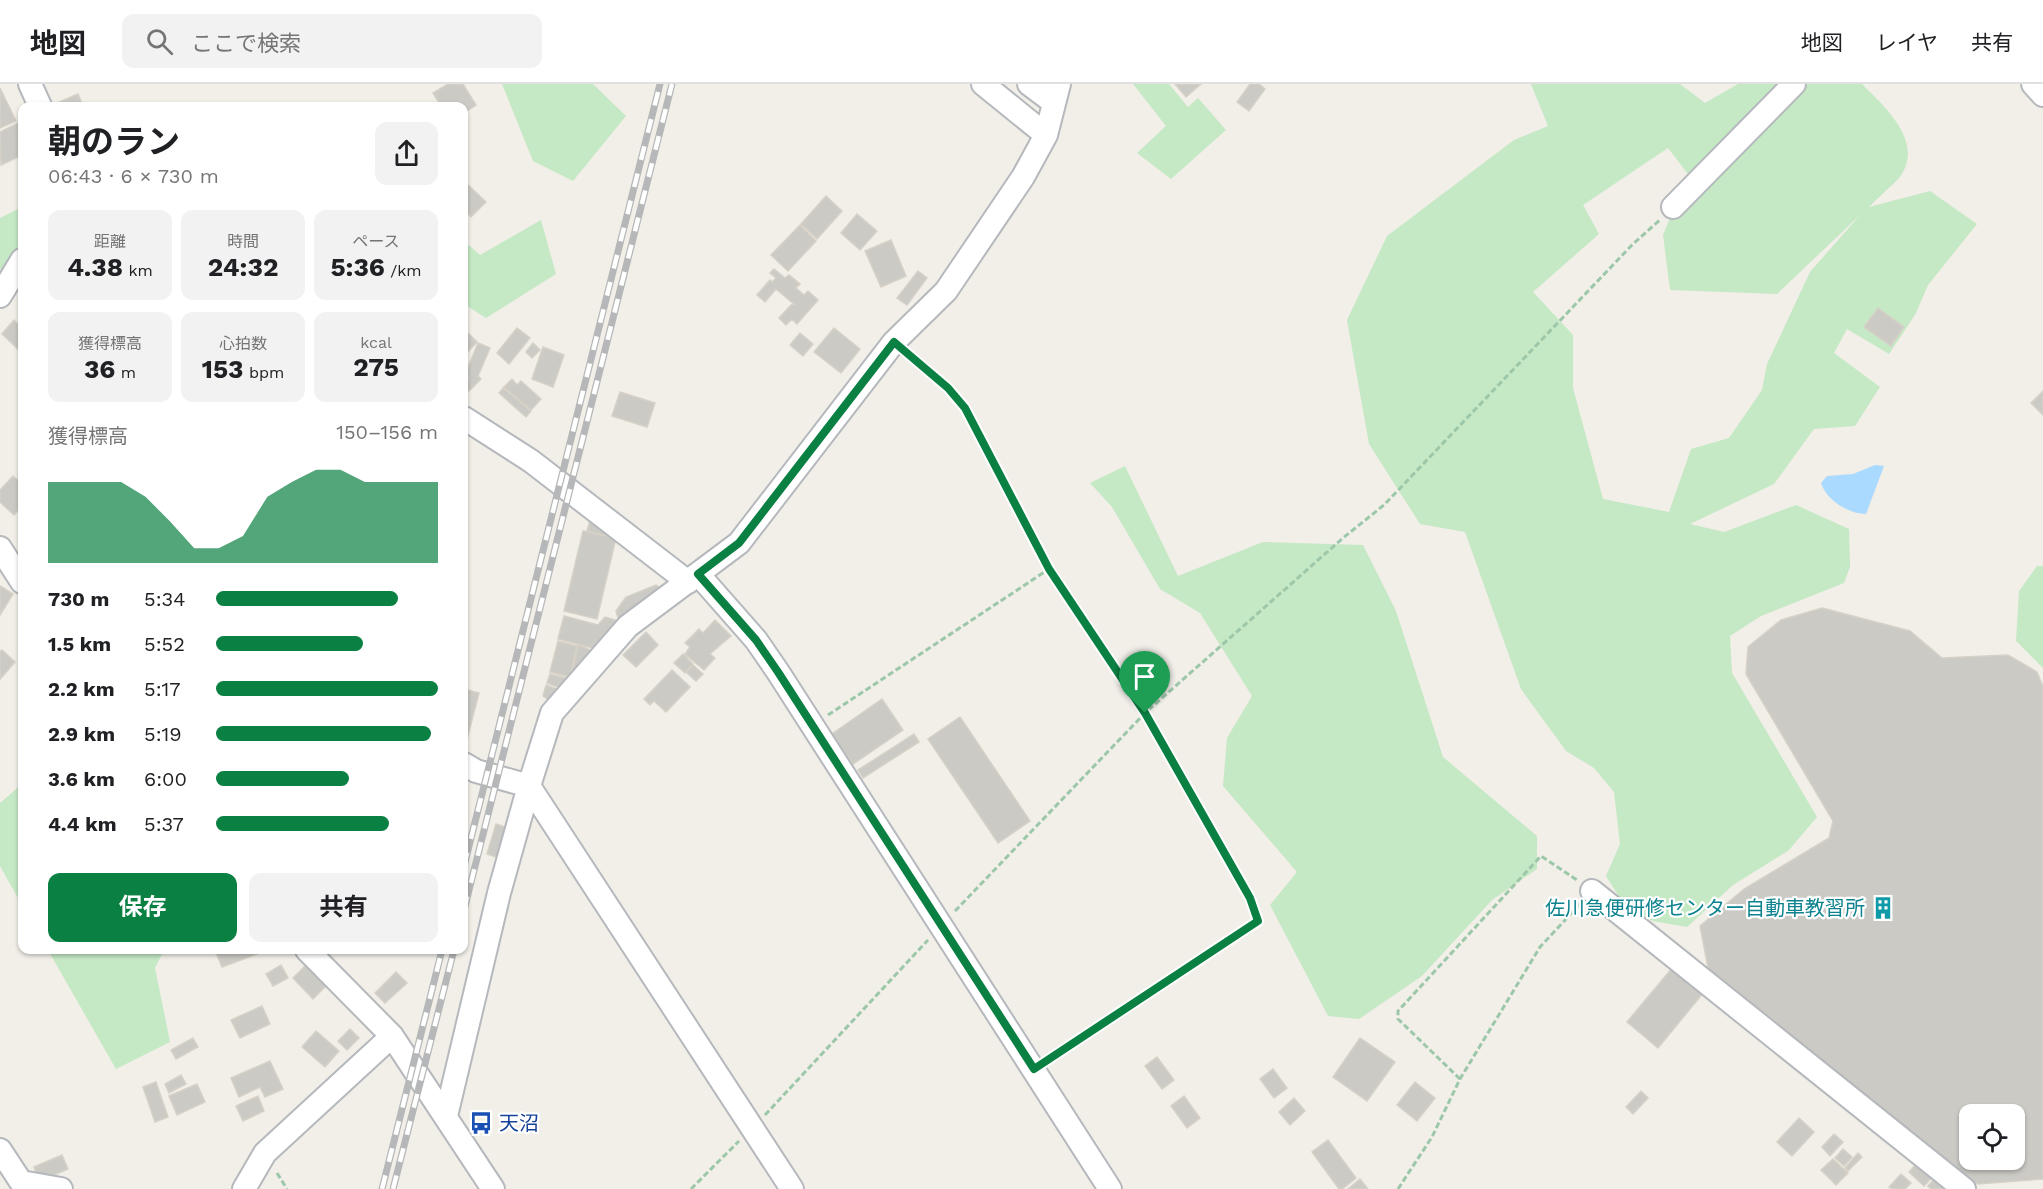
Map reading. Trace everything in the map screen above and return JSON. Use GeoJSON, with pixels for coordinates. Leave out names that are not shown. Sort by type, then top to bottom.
{"type":"FeatureCollection","features":[{"type":"Feature","properties":{"kind":"street"},"geometry":{"type":"LineString","coordinates":[[30,84],[38,102]]}},
{"type":"Feature","properties":{"kind":"street"},"geometry":{"type":"LineString","coordinates":[[983,84],[1046,135]]}},
{"type":"Feature","properties":{"kind":"street"},"geometry":{"type":"LineString","coordinates":[[446,1116],[499,894],[552,713],[628,626],[739,543],[894,342],[946,291],[1011,197],[1046,135],[1056,93],[1029,84]]}},
{"type":"Feature","properties":{"kind":"street"},"geometry":{"type":"LineString","coordinates":[[1673,207],[1794,84]]}},
{"type":"Feature","properties":{"kind":"street"},"geometry":{"type":"LineString","coordinates":[[2033,84],[2043,95]]}},
{"type":"Feature","properties":{"kind":"street"},"geometry":{"type":"LineString","coordinates":[[0,296],[18,267]]}},
{"type":"Feature","properties":{"kind":"street"},"geometry":{"type":"LineString","coordinates":[[468,421],[531,461],[693,578],[756,640],[1110,1189]]}},
{"type":"Feature","properties":{"kind":"street"},"geometry":{"type":"LineString","coordinates":[[0,548],[18,576]]}},
{"type":"Feature","properties":{"kind":"street"},"geometry":{"type":"LineString","coordinates":[[468,766],[476,771],[529,786],[792,1189]]}},
{"type":"Feature","properties":{"kind":"street"},"geometry":{"type":"LineString","coordinates":[[1592,891],[1964,1189]]}},
{"type":"Feature","properties":{"kind":"street"},"geometry":{"type":"LineString","coordinates":[[311,954],[392,1036],[493,1189]]}},
{"type":"Feature","properties":{"kind":"street"},"geometry":{"type":"LineString","coordinates":[[244,1189],[265,1153],[392,1036]]}},
{"type":"Feature","properties":{"kind":"street"},"geometry":{"type":"LineString","coordinates":[[0,1150],[21,1182],[61,1189]]}},
{"type":"Feature","properties":{"kind":"path"},"geometry":{"type":"LineString","coordinates":[[691,1189],[752,1128],[1145,713],[1343,538],[1384,505],[1632,245],[1673,207]]}},
{"type":"Feature","properties":{"kind":"path"},"geometry":{"type":"LineString","coordinates":[[894,342],[948,388],[965,408],[1049,569],[1145,713],[1250,898],[1258,921],[1034,1069]]}},
{"type":"Feature","properties":{"kind":"path"},"geometry":{"type":"LineString","coordinates":[[812,726],[1049,569]]}},
{"type":"Feature","properties":{"kind":"path"},"geometry":{"type":"LineString","coordinates":[[1398,1189],[1432,1137],[1460,1079],[1540,947],[1592,891],[1540,856],[1398,1011],[1398,1019],[1460,1079]]}},
{"type":"Feature","properties":{"kind":"green space"},"geometry":{"type":"Polygon","coordinates":[[[502,84],[593,84],[626,116],[573,181],[533,161],[502,84]]]}},
{"type":"Feature","properties":{"kind":"green space"},"geometry":{"type":"Polygon","coordinates":[[[1133,84],[1169,84],[1188,107],[1198,98],[1226,130],[1171,179],[1137,153],[1166,126],[1133,84]]]}},
{"type":"Feature","properties":{"kind":"green space"},"geometry":{"type":"Polygon","coordinates":[[[1531,84],[1680,84],[1705,103],[1738,84],[1862,84],[1899,126],[1908,152],[1906,165],[1899,178],[1869,207],[1930,191],[1977,224],[1928,285],[1915,315],[1889,354],[1847,329],[1834,353],[1880,387],[1855,426],[1814,429],[1774,484],[1690,524],[1724,532],[1796,505],[1849,529],[1850,567],[1844,583],[1761,616],[1730,636],[1732,673],[1817,817],[1789,850],[1733,885],[1687,927],[1653,921],[1628,911],[1606,876],[1620,844],[1614,792],[1594,768],[1566,751],[1521,689],[1465,532],[1420,524],[1369,444],[1347,320],[1387,236],[1514,140],[1548,126],[1531,84]],[[1668,148],[1583,205],[1599,234],[1533,292],[1573,335],[1573,388],[1603,499],[1669,512],[1691,449],[1729,438],[1762,390],[1767,364],[1810,272],[1860,215],[1777,294],[1670,290],[1663,235],[1688,174],[1668,148]]]}},
{"type":"Feature","properties":{"kind":"green space"},"geometry":{"type":"Polygon","coordinates":[[[18,209],[18,274],[0,269],[0,218],[18,209]]]}},
{"type":"Feature","properties":{"kind":"green space"},"geometry":{"type":"Polygon","coordinates":[[[541,220],[556,274],[486,318],[468,307],[468,244],[480,255],[541,220]]]}},
{"type":"Feature","properties":{"kind":"green space"},"geometry":{"type":"Polygon","coordinates":[[[1125,466],[1178,576],[1263,542],[1363,545],[1396,611],[1443,757],[1537,836],[1537,869],[1492,900],[1422,976],[1359,1019],[1328,1016],[1270,905],[1297,872],[1223,786],[1227,738],[1252,696],[1200,613],[1160,589],[1112,507],[1090,483],[1125,466]]]}},
{"type":"Feature","properties":{"kind":"green space"},"geometry":{"type":"Polygon","coordinates":[[[2037,566],[2043,566],[2043,668],[2016,641],[2019,591],[2037,566]]]}},
{"type":"Feature","properties":{"kind":"green space"},"geometry":{"type":"Polygon","coordinates":[[[18,787],[18,898],[0,866],[0,803],[18,787]]]}},
{"type":"Feature","properties":{"kind":"green space"},"geometry":{"type":"Polygon","coordinates":[[[50,954],[162,954],[155,968],[170,1042],[116,1069],[50,954]]]}},
{"type":"Feature","properties":{"kind":"water"},"geometry":{"type":"Polygon","coordinates":[[[1875,465],[1884,466],[1866,514],[1852,512],[1839,505],[1828,495],[1821,483],[1827,476],[1853,474],[1875,465]]]}},
{"type":"Feature","properties":{"kind":"building"},"geometry":{"type":"Polygon","coordinates":[[[448,84],[463,84],[476,105],[468,110],[468,102],[439,102],[433,93],[448,84]]]}},
{"type":"Feature","properties":{"kind":"building"},"geometry":{"type":"Polygon","coordinates":[[[1175,84],[1201,84],[1186,97],[1175,84]]]}},
{"type":"Feature","properties":{"kind":"building"},"geometry":{"type":"Polygon","coordinates":[[[1250,84],[1259,84],[1265,89],[1249,111],[1237,102],[1250,84]]]}},
{"type":"Feature","properties":{"kind":"building"},"geometry":{"type":"Polygon","coordinates":[[[0,88],[16,121],[0,128],[0,88]]]}},
{"type":"Feature","properties":{"kind":"building"},"geometry":{"type":"Polygon","coordinates":[[[78,94],[81,102],[59,102],[78,94]]]}},
{"type":"Feature","properties":{"kind":"building"},"geometry":{"type":"Polygon","coordinates":[[[18,123],[18,157],[1,165],[0,132],[18,123]]]}},
{"type":"Feature","properties":{"kind":"building"},"geometry":{"type":"Polygon","coordinates":[[[468,185],[486,202],[471,217],[468,214],[468,185]]]}},
{"type":"Feature","properties":{"kind":"building"},"geometry":{"type":"Polygon","coordinates":[[[826,196],[842,211],[817,239],[801,224],[826,196]]]}},
{"type":"Feature","properties":{"kind":"building"},"geometry":{"type":"Polygon","coordinates":[[[857,214],[877,231],[860,250],[841,233],[857,214]]]}},
{"type":"Feature","properties":{"kind":"building"},"geometry":{"type":"Polygon","coordinates":[[[800,225],[816,241],[788,271],[771,255],[800,225]]]}},
{"type":"Feature","properties":{"kind":"building"},"geometry":{"type":"Polygon","coordinates":[[[891,240],[906,276],[881,287],[865,251],[891,240]]]}},
{"type":"Feature","properties":{"kind":"building"},"geometry":{"type":"Polygon","coordinates":[[[774,269],[785,278],[789,275],[800,284],[796,288],[804,295],[808,291],[818,300],[797,324],[792,319],[786,325],[779,318],[791,305],[795,305],[776,289],[765,302],[757,295],[770,280],[772,282],[776,278],[770,273],[774,269]]]}},
{"type":"Feature","properties":{"kind":"building"},"geometry":{"type":"Polygon","coordinates":[[[918,271],[927,278],[907,305],[897,298],[918,271]]]}},
{"type":"Feature","properties":{"kind":"building"},"geometry":{"type":"Polygon","coordinates":[[[1878,308],[1904,327],[1891,346],[1864,327],[1878,308]]]}},
{"type":"Feature","properties":{"kind":"building"},"geometry":{"type":"Polygon","coordinates":[[[14,320],[18,324],[18,349],[2,334],[14,320]]]}},
{"type":"Feature","properties":{"kind":"building"},"geometry":{"type":"Polygon","coordinates":[[[517,328],[530,338],[509,364],[497,353],[517,328]]]}},
{"type":"Feature","properties":{"kind":"building"},"geometry":{"type":"Polygon","coordinates":[[[834,328],[860,349],[841,373],[814,352],[834,328]]]}},
{"type":"Feature","properties":{"kind":"building"},"geometry":{"type":"Polygon","coordinates":[[[468,333],[477,342],[468,352],[468,333]]]}},
{"type":"Feature","properties":{"kind":"building"},"geometry":{"type":"Polygon","coordinates":[[[800,333],[813,344],[803,356],[790,345],[800,333]]]}},
{"type":"Feature","properties":{"kind":"building"},"geometry":{"type":"Polygon","coordinates":[[[478,343],[490,348],[478,376],[481,379],[469,391],[468,368],[478,343]]]}},
{"type":"Feature","properties":{"kind":"building"},"geometry":{"type":"Polygon","coordinates":[[[533,343],[540,350],[532,358],[526,352],[533,343]]]}},
{"type":"Feature","properties":{"kind":"building"},"geometry":{"type":"Polygon","coordinates":[[[543,347],[564,355],[553,387],[532,379],[543,347]]]}},
{"type":"Feature","properties":{"kind":"building"},"geometry":{"type":"Polygon","coordinates":[[[512,379],[517,385],[521,381],[541,399],[531,410],[504,387],[512,379]]]}},
{"type":"Feature","properties":{"kind":"building"},"geometry":{"type":"Polygon","coordinates":[[[503,388],[531,411],[526,417],[499,393],[503,388]]]}},
{"type":"Feature","properties":{"kind":"building"},"geometry":{"type":"Polygon","coordinates":[[[2043,391],[2043,415],[2031,403],[2043,391]]]}},
{"type":"Feature","properties":{"kind":"building"},"geometry":{"type":"Polygon","coordinates":[[[620,392],[655,403],[647,427],[612,416],[620,392]]]}},
{"type":"Feature","properties":{"kind":"building"},"geometry":{"type":"Polygon","coordinates":[[[13,476],[18,480],[18,510],[14,515],[0,502],[0,490],[13,476]]]}},
{"type":"Feature","properties":{"kind":"building"},"geometry":{"type":"Polygon","coordinates":[[[592,514],[615,538],[587,531],[592,514]]]}},
{"type":"Feature","properties":{"kind":"building"},"geometry":{"type":"Polygon","coordinates":[[[583,531],[616,538],[597,619],[564,611],[583,531]]]}},
{"type":"Feature","properties":{"kind":"building"},"geometry":{"type":"Polygon","coordinates":[[[656,585],[662,589],[622,620],[618,618],[616,611],[626,597],[656,585]]]}},
{"type":"Feature","properties":{"kind":"building"},"geometry":{"type":"Polygon","coordinates":[[[0,586],[13,594],[0,615],[0,586]]]}},
{"type":"Feature","properties":{"kind":"building","name":"佐川急便研修センター自動車教習所"},"geometry":{"type":"Polygon","coordinates":[[[1822,608],[1910,631],[1942,658],[2008,655],[2037,672],[2043,687],[2043,1179],[1978,1184],[1960,1170],[2025,1170],[2025,1104],[1959,1104],[1959,1169],[1709,973],[1700,926],[1744,889],[1829,838],[1833,821],[1746,674],[1748,647],[1781,620],[1822,608]]]}},
{"type":"Feature","properties":{"kind":"building"},"geometry":{"type":"Polygon","coordinates":[[[564,616],[598,625],[605,617],[619,621],[592,648],[558,639],[564,616]]]}},
{"type":"Feature","properties":{"kind":"building"},"geometry":{"type":"Polygon","coordinates":[[[715,620],[731,636],[710,654],[715,658],[704,670],[685,654],[690,647],[685,643],[699,629],[703,633],[715,620]]]}},
{"type":"Feature","properties":{"kind":"building"},"geometry":{"type":"Polygon","coordinates":[[[646,632],[658,645],[636,667],[623,655],[646,632]]]}},
{"type":"Feature","properties":{"kind":"building"},"geometry":{"type":"Polygon","coordinates":[[[558,641],[577,646],[570,677],[550,672],[558,641]]]}},
{"type":"Feature","properties":{"kind":"building"},"geometry":{"type":"Polygon","coordinates":[[[578,645],[593,651],[572,674],[578,645]]]}},
{"type":"Feature","properties":{"kind":"building"},"geometry":{"type":"Polygon","coordinates":[[[2,650],[15,662],[0,679],[0,652],[2,650]]]}},
{"type":"Feature","properties":{"kind":"building"},"geometry":{"type":"Polygon","coordinates":[[[683,654],[693,664],[685,673],[674,663],[683,654]]]}},
{"type":"Feature","properties":{"kind":"building"},"geometry":{"type":"Polygon","coordinates":[[[693,665],[703,674],[696,681],[686,672],[693,665]]]}},
{"type":"Feature","properties":{"kind":"building"},"geometry":{"type":"Polygon","coordinates":[[[672,670],[690,687],[666,712],[654,701],[650,705],[644,699],[672,670]]]}},
{"type":"Feature","properties":{"kind":"building"},"geometry":{"type":"Polygon","coordinates":[[[550,674],[570,679],[563,689],[547,683],[550,674]]]}},
{"type":"Feature","properties":{"kind":"building"},"geometry":{"type":"Polygon","coordinates":[[[546,685],[562,691],[552,702],[543,696],[546,685]]]}},
{"type":"Feature","properties":{"kind":"building"},"geometry":{"type":"Polygon","coordinates":[[[468,690],[479,693],[468,735],[468,690]]]}},
{"type":"Feature","properties":{"kind":"building"},"geometry":{"type":"Polygon","coordinates":[[[882,699],[903,730],[853,764],[832,734],[882,699]]]}},
{"type":"Feature","properties":{"kind":"building"},"geometry":{"type":"Polygon","coordinates":[[[960,717],[1030,821],[998,843],[928,739],[960,717]]]}},
{"type":"Feature","properties":{"kind":"building"},"geometry":{"type":"Polygon","coordinates":[[[914,734],[919,742],[863,778],[858,770],[914,734]]]}},
{"type":"Feature","properties":{"kind":"building"},"geometry":{"type":"Polygon","coordinates":[[[496,824],[508,828],[499,858],[487,854],[496,824]]]}},
{"type":"Feature","properties":{"kind":"building"},"geometry":{"type":"Polygon","coordinates":[[[217,954],[257,954],[222,967],[217,954]]]}},
{"type":"Feature","properties":{"kind":"building"},"geometry":{"type":"Polygon","coordinates":[[[1678,961],[1708,987],[1658,1048],[1627,1022],[1678,961]]]}},
{"type":"Feature","properties":{"kind":"building"},"geometry":{"type":"Polygon","coordinates":[[[281,965],[288,978],[273,986],[266,974],[281,965]]]}},
{"type":"Feature","properties":{"kind":"building"},"geometry":{"type":"Polygon","coordinates":[[[306,965],[326,986],[313,999],[293,978],[306,965]]]}},
{"type":"Feature","properties":{"kind":"building"},"geometry":{"type":"Polygon","coordinates":[[[396,972],[407,983],[385,1003],[375,993],[396,972]]]}},
{"type":"Feature","properties":{"kind":"building"},"geometry":{"type":"Polygon","coordinates":[[[262,1006],[270,1024],[240,1038],[231,1020],[262,1006]]]}},
{"type":"Feature","properties":{"kind":"building"},"geometry":{"type":"Polygon","coordinates":[[[350,1029],[359,1038],[347,1050],[338,1041],[350,1029]]]}},
{"type":"Feature","properties":{"kind":"building"},"geometry":{"type":"Polygon","coordinates":[[[316,1031],[339,1051],[325,1067],[302,1047],[316,1031]]]}},
{"type":"Feature","properties":{"kind":"building"},"geometry":{"type":"Polygon","coordinates":[[[193,1038],[198,1047],[176,1059],[171,1050],[193,1038]]]}},
{"type":"Feature","properties":{"kind":"building"},"geometry":{"type":"Polygon","coordinates":[[[1360,1038],[1395,1062],[1367,1101],[1333,1077],[1360,1038]]]}},
{"type":"Feature","properties":{"kind":"building"},"geometry":{"type":"Polygon","coordinates":[[[1157,1057],[1174,1080],[1162,1089],[1145,1066],[1157,1057]]]}},
{"type":"Feature","properties":{"kind":"building"},"geometry":{"type":"Polygon","coordinates":[[[270,1061],[283,1089],[265,1097],[260,1087],[239,1097],[231,1078],[270,1061]]]}},
{"type":"Feature","properties":{"kind":"building"},"geometry":{"type":"Polygon","coordinates":[[[1273,1069],[1287,1088],[1274,1098],[1260,1079],[1273,1069]]]}},
{"type":"Feature","properties":{"kind":"building"},"geometry":{"type":"Polygon","coordinates":[[[181,1075],[186,1084],[169,1093],[165,1084],[181,1075]]]}},
{"type":"Feature","properties":{"kind":"building"},"geometry":{"type":"Polygon","coordinates":[[[156,1082],[168,1117],[155,1122],[143,1087],[156,1082]]]}},
{"type":"Feature","properties":{"kind":"building"},"geometry":{"type":"Polygon","coordinates":[[[1415,1082],[1435,1098],[1417,1121],[1397,1105],[1415,1082]]]}},
{"type":"Feature","properties":{"kind":"building"},"geometry":{"type":"Polygon","coordinates":[[[197,1084],[205,1102],[177,1115],[169,1096],[197,1084]]]}},
{"type":"Feature","properties":{"kind":"building"},"geometry":{"type":"Polygon","coordinates":[[[1641,1091],[1648,1098],[1633,1114],[1626,1107],[1641,1091]]]}},
{"type":"Feature","properties":{"kind":"building"},"geometry":{"type":"Polygon","coordinates":[[[258,1096],[264,1111],[243,1121],[236,1106],[258,1096]]]}},
{"type":"Feature","properties":{"kind":"building"},"geometry":{"type":"Polygon","coordinates":[[[1184,1096],[1200,1118],[1187,1128],[1171,1106],[1184,1096]]]}},
{"type":"Feature","properties":{"kind":"building"},"geometry":{"type":"Polygon","coordinates":[[[1294,1098],[1305,1111],[1290,1125],[1279,1112],[1294,1098]]]}},
{"type":"Feature","properties":{"kind":"building"},"geometry":{"type":"Polygon","coordinates":[[[1799,1118],[1814,1132],[1792,1156],[1777,1142],[1799,1118]]]}},
{"type":"Feature","properties":{"kind":"building"},"geometry":{"type":"Polygon","coordinates":[[[1834,1134],[1843,1142],[1830,1156],[1822,1147],[1834,1134]]]}},
{"type":"Feature","properties":{"kind":"building"},"geometry":{"type":"Polygon","coordinates":[[[1328,1140],[1356,1178],[1342,1189],[1339,1189],[1312,1152],[1328,1140]]]}},
{"type":"Feature","properties":{"kind":"building"},"geometry":{"type":"Polygon","coordinates":[[[1843,1149],[1852,1157],[1844,1166],[1835,1158],[1843,1149]]]}},
{"type":"Feature","properties":{"kind":"building"},"geometry":{"type":"Polygon","coordinates":[[[1858,1153],[1862,1157],[1848,1171],[1845,1168],[1858,1153]]]}},
{"type":"Feature","properties":{"kind":"building"},"geometry":{"type":"Polygon","coordinates":[[[62,1155],[68,1169],[39,1181],[34,1167],[62,1155]]]}},
{"type":"Feature","properties":{"kind":"building"},"geometry":{"type":"Polygon","coordinates":[[[1833,1159],[1848,1173],[1836,1185],[1821,1170],[1833,1159]]]}},
{"type":"Feature","properties":{"kind":"building"},"geometry":{"type":"Polygon","coordinates":[[[1920,1160],[1935,1174],[1924,1186],[1909,1172],[1920,1160]]]}},
{"type":"Feature","properties":{"kind":"building"},"geometry":{"type":"Polygon","coordinates":[[[1901,1174],[1911,1183],[1905,1189],[1889,1187],[1901,1174]]]}},
{"type":"Feature","properties":{"kind":"building"},"geometry":{"type":"Polygon","coordinates":[[[1937,1176],[1951,1189],[1931,1189],[1928,1186],[1937,1176]]]}},
{"type":"Feature","properties":{"kind":"building"},"geometry":{"type":"Polygon","coordinates":[[[1360,1179],[1368,1189],[1348,1189],[1360,1179]]]}},
{"type":"Feature","properties":{"kind":"railway"},"geometry":{"type":"LineString","coordinates":[[468,850],[660,84]]}},
{"type":"Feature","properties":{"kind":"railway"},"geometry":{"type":"LineString","coordinates":[[468,894],[672,84]]}},
{"type":"Feature","properties":{"kind":"railway"},"geometry":{"type":"LineString","coordinates":[[382,1189],[441,954]]}},
{"type":"Feature","properties":{"kind":"railway"},"geometry":{"type":"LineString","coordinates":[[393,1189],[453,954]]}},
{"type":"Feature","properties":{"kind":"place","name":"佐川急便研修センター自動車教習所"},"geometry":{"type":"Point","coordinates":[1883,908]}},
{"type":"Feature","properties":{"kind":"place","name":"天沼"},"geometry":{"type":"Point","coordinates":[481,1123]}},
{"type":"Feature","properties":{"kind":"route"},"geometry":{"type":"LineString","coordinates":[[894,342],[948,388],[965,408],[986,443],[1049,569],[1145,713],[1250,898],[1258,921],[1034,1069],[778,672],[756,640],[698,574],[739,543],[894,342]]}}]}
